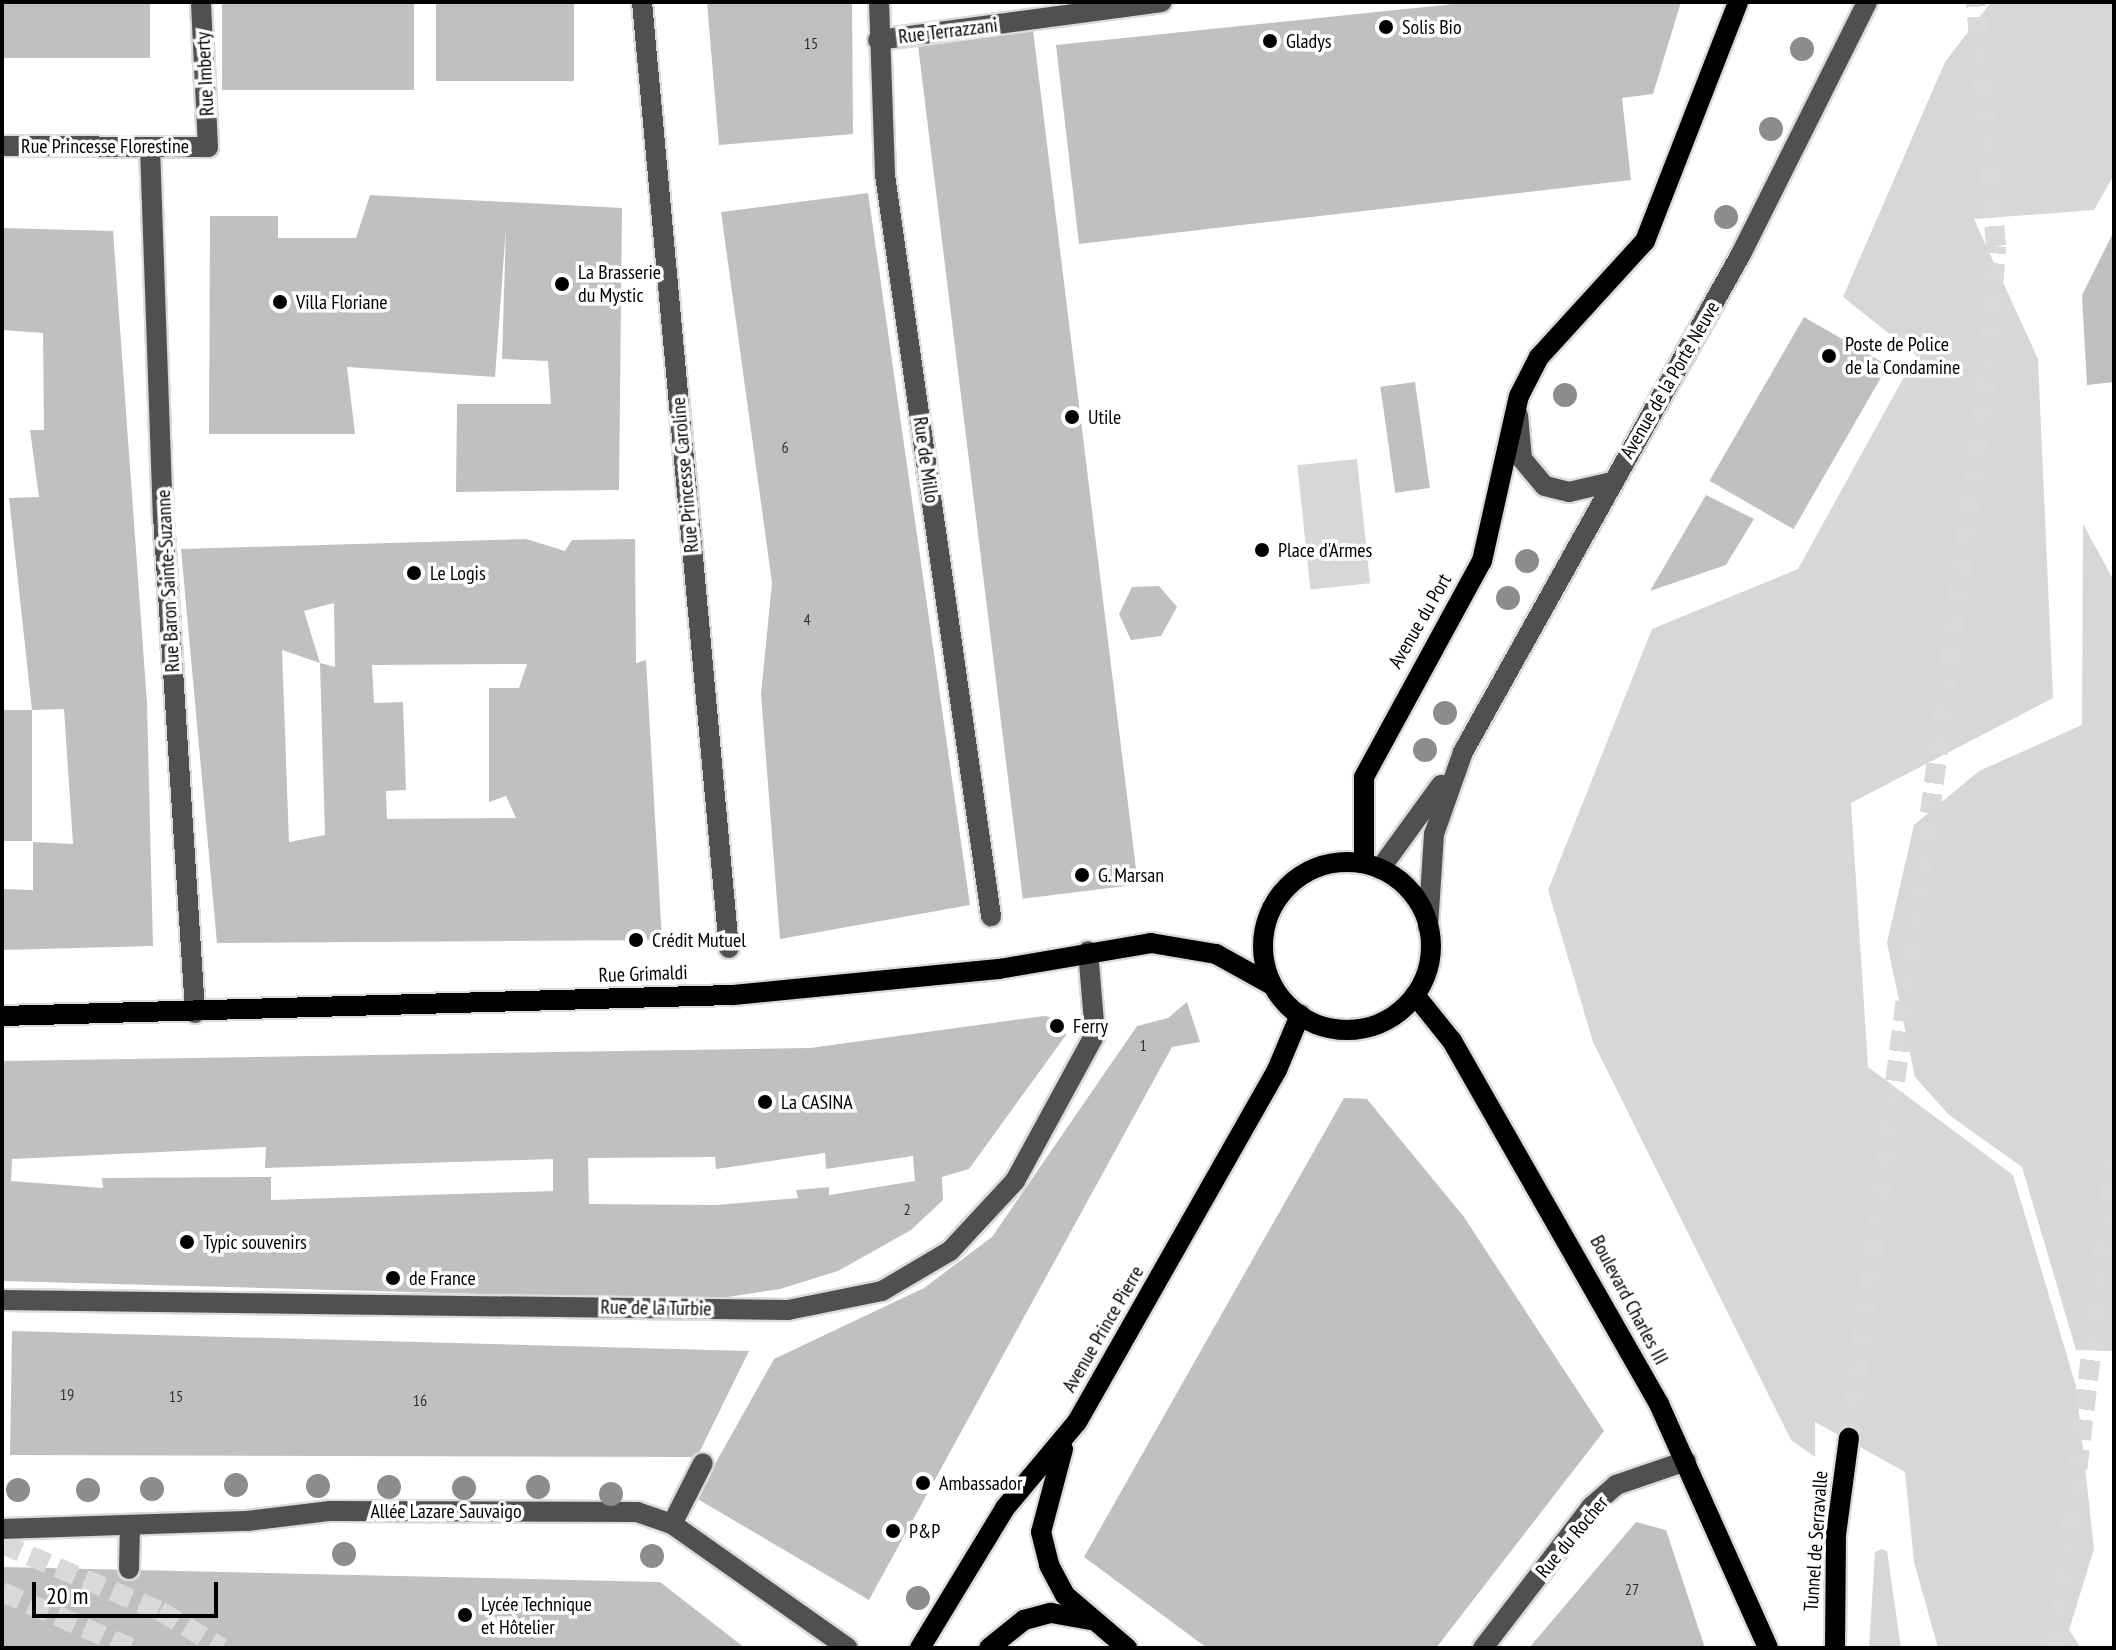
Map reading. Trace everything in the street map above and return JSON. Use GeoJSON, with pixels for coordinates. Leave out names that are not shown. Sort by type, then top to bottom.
{"type":"FeatureCollection","features":[{"type":"Feature","properties":{"kind":"main road","name":"Avenue du Port"},"geometry":{"type":"LineString","coordinates":[[1372,866],[1364,777],[1482,561],[1519,396],[1539,357],[1645,241],[1738,2]]}},
{"type":"Feature","properties":{"kind":"main road"},"geometry":{"type":"LineString","coordinates":[[1372,866],[1406,886],[1428,927],[1429,962],[1415,995],[1390,1018],[1357,1029],[1300,1015],[1272,985],[1263,952],[1275,901],[1313,868],[1372,866]]}},
{"type":"Feature","properties":{"kind":"main road","name":"Rue Grimaldi"},"geometry":{"type":"LineString","coordinates":[[2,1016],[195,1013],[733,995],[999,969],[1088,951],[1172,945],[1216,954],[1272,985]]}},
{"type":"Feature","properties":{"kind":"main road","name":"Boulevard Charles III"},"geometry":{"type":"LineString","coordinates":[[1415,995],[1452,1041],[1558,1220],[1686,1461],[1768,1648]]}},
{"type":"Feature","properties":{"kind":"main road","name":"Avenue Prince Pierre"},"geometry":{"type":"LineString","coordinates":[[920,1648],[1005,1508],[1077,1422],[1277,1070],[1300,1015]]}},
{"type":"Feature","properties":{"kind":"main road"},"geometry":{"type":"LineString","coordinates":[[1077,1422],[1046,1493],[1041,1532],[1065,1595],[1090,1620],[1127,1648]]}},
{"type":"Feature","properties":{"kind":"main road","name":"Tunnel de Serravalle"},"geometry":{"type":"LineString","coordinates":[[1835,1648],[1836,1535],[1849,1438]]}},
{"type":"Feature","properties":{"kind":"main road"},"geometry":{"type":"LineString","coordinates":[[989,1648],[1024,1620],[1051,1613],[1090,1620]]}},
{"type":"Feature","properties":{"kind":"street","name":"Rue Imberty"},"geometry":{"type":"LineString","coordinates":[[201,2],[208,147]]}},
{"type":"Feature","properties":{"kind":"street","name":"Rue Princesse Caroline"},"geometry":{"type":"LineString","coordinates":[[642,2],[729,948]]}},
{"type":"Feature","properties":{"kind":"street","name":"Rue de Millo"},"geometry":{"type":"LineString","coordinates":[[879,2],[885,175],[991,916]]}},
{"type":"Feature","properties":{"kind":"street","name":"Rue Terrazzani"},"geometry":{"type":"LineString","coordinates":[[878,40],[1161,2]]}},
{"type":"Feature","properties":{"kind":"street","name":"Avenue de la Porte Neuve"},"geometry":{"type":"LineString","coordinates":[[1428,927],[1434,834],[1463,752],[1741,254],[1867,2]]}},
{"type":"Feature","properties":{"kind":"street","name":"Rue Princesse Florestine"},"geometry":{"type":"LineString","coordinates":[[2,146],[208,147]]}},
{"type":"Feature","properties":{"kind":"street","name":"Rue Baron Sainte-Suzanne"},"geometry":{"type":"LineString","coordinates":[[150,148],[163,516],[195,1013]]}},
{"type":"Feature","properties":{"kind":"street","name":"Avenue du Port"},"geometry":{"type":"LineString","coordinates":[[1519,396],[1522,459],[1539,480],[1569,492],[1612,482]]}},
{"type":"Feature","properties":{"kind":"street","name":"Avenue de la Porte Neuve"},"geometry":{"type":"LineString","coordinates":[[1372,866],[1463,752]]}},
{"type":"Feature","properties":{"kind":"street","name":"Rue de la Turbie"},"geometry":{"type":"LineString","coordinates":[[2,1300],[788,1310],[882,1291],[950,1251],[1015,1181],[1095,1034],[1088,951]]}},
{"type":"Feature","properties":{"kind":"street","name":"Rue du Rocher"},"geometry":{"type":"LineString","coordinates":[[1483,1648],[1591,1507],[1616,1485],[1686,1461]]}},
{"type":"Feature","properties":{"kind":"street"},"geometry":{"type":"LineString","coordinates":[[672,1524],[703,1463]]}},
{"type":"Feature","properties":{"kind":"street","name":"Allée Lazare Sauvaigo"},"geometry":{"type":"LineString","coordinates":[[2,1529],[130,1526],[330,1511],[637,1512],[672,1524],[848,1648]]}},
{"type":"Feature","properties":{"kind":"street"},"geometry":{"type":"LineString","coordinates":[[129,1569],[130,1526]]}},
{"type":"Feature","properties":{"kind":"shaded area"},"geometry":{"type":"Polygon","coordinates":[[[1991,2],[2114,2],[2114,175],[2094,210],[1974,219],[2038,359],[2053,698],[1851,803],[1868,1067],[2013,1175],[2076,1386],[2094,1549],[2069,1630],[2081,1648],[1938,1648],[1914,1562],[1905,1472],[1815,1422],[1815,1457],[1791,1440],[1593,1042],[1548,890],[1652,629],[1798,569],[1916,355],[1843,297],[1945,62],[1991,2]]]}},
{"type":"Feature","properties":{"kind":"shaded area"},"geometry":{"type":"Polygon","coordinates":[[[1357,459],[1370,583],[1310,590],[1297,465],[1357,459]]]}},
{"type":"Feature","properties":{"kind":"shaded area"},"geometry":{"type":"Polygon","coordinates":[[[2083,524],[2114,581],[2114,1351],[2076,1350],[2022,1167],[1949,1115],[1915,1077],[1887,943],[1914,825],[1979,771],[2082,725],[2083,524]]]}},
{"type":"Feature","properties":{"kind":"shaded area"},"geometry":{"type":"Polygon","coordinates":[[[1882,1549],[1887,1551],[1901,1648],[1869,1648],[1875,1552],[1882,1549]]]}},
{"type":"Feature","properties":{"kind":"building"},"geometry":{"type":"Polygon","coordinates":[[[2,2],[150,2],[150,58],[2,58],[2,2]]]}},
{"type":"Feature","properties":{"kind":"building"},"geometry":{"type":"Polygon","coordinates":[[[222,2],[414,2],[414,90],[222,90],[222,2]]]}},
{"type":"Feature","properties":{"kind":"building"},"geometry":{"type":"Polygon","coordinates":[[[436,2],[574,2],[574,81],[436,81],[436,2]]]}},
{"type":"Feature","properties":{"kind":"building"},"geometry":{"type":"Polygon","coordinates":[[[707,2],[852,2],[853,134],[719,145],[707,2]]]}},
{"type":"Feature","properties":{"kind":"building"},"geometry":{"type":"Polygon","coordinates":[[[1473,2],[1681,2],[1653,94],[1622,98],[1631,180],[1079,244],[1056,45],[1473,2]]]}},
{"type":"Feature","properties":{"kind":"building"},"geometry":{"type":"Polygon","coordinates":[[[1033,30],[1138,885],[1023,899],[918,44],[1033,30]]]}},
{"type":"Feature","properties":{"kind":"building"},"geometry":{"type":"Polygon","coordinates":[[[868,193],[970,905],[780,939],[761,694],[772,583],[721,212],[868,193]]]}},
{"type":"Feature","properties":{"kind":"building"},"geometry":{"type":"Polygon","coordinates":[[[370,195],[622,208],[619,490],[456,492],[457,404],[551,404],[548,361],[502,359],[506,227],[495,377],[347,367],[355,434],[209,434],[210,216],[278,216],[278,238],[356,238],[370,195]]]}},
{"type":"Feature","properties":{"kind":"building"},"geometry":{"type":"Polygon","coordinates":[[[2,228],[113,231],[147,703],[153,946],[2,950],[2,889],[33,890],[33,842],[73,844],[64,709],[32,710],[9,498],[39,497],[30,430],[44,430],[43,333],[2,330],[2,228]]]}},
{"type":"Feature","properties":{"kind":"building"},"geometry":{"type":"Polygon","coordinates":[[[2114,231],[2114,382],[2087,385],[2082,295],[2114,231]]]}},
{"type":"Feature","properties":{"kind":"building"},"geometry":{"type":"Polygon","coordinates":[[[1804,317],[1888,366],[1794,529],[1710,481],[1804,317]]]}},
{"type":"Feature","properties":{"kind":"building"},"geometry":{"type":"Polygon","coordinates":[[[1415,382],[1430,488],[1395,493],[1380,387],[1415,382]]]}},
{"type":"Feature","properties":{"kind":"building"},"geometry":{"type":"Polygon","coordinates":[[[1706,495],[1754,519],[1726,565],[1650,591],[1706,495]]]}},
{"type":"Feature","properties":{"kind":"building"},"geometry":{"type":"Polygon","coordinates":[[[526,539],[565,551],[572,540],[635,539],[636,663],[646,660],[662,940],[217,943],[181,549],[526,539]],[[334,603],[304,611],[320,663],[335,667],[334,603]],[[282,650],[289,842],[325,835],[320,663],[282,650]],[[527,664],[372,665],[374,703],[403,702],[406,790],[386,791],[387,819],[516,818],[506,796],[489,802],[489,688],[519,688],[527,664]]]}},
{"type":"Feature","properties":{"kind":"building"},"geometry":{"type":"Polygon","coordinates":[[[1159,586],[1177,607],[1161,636],[1131,640],[1119,614],[1132,587],[1159,586]]]}},
{"type":"Feature","properties":{"kind":"building"},"geometry":{"type":"Polygon","coordinates":[[[2,710],[32,710],[32,841],[2,841],[2,710]]]}},
{"type":"Feature","properties":{"kind":"building"},"geometry":{"type":"Polygon","coordinates":[[[1187,1002],[1200,1042],[1172,1047],[869,1600],[696,1498],[774,1359],[924,1288],[992,1237],[1137,1026],[1168,1018],[1187,1002]]]}},
{"type":"Feature","properties":{"kind":"building"},"geometry":{"type":"Polygon","coordinates":[[[1044,1016],[1061,1019],[1066,1035],[969,1169],[942,1177],[943,1200],[911,1230],[838,1271],[780,1289],[721,1298],[2,1281],[2,1061],[810,1048],[1044,1016]],[[266,1147],[12,1159],[11,1181],[103,1188],[102,1178],[271,1177],[271,1200],[553,1191],[553,1159],[265,1168],[266,1147]],[[825,1153],[716,1169],[715,1157],[588,1158],[589,1204],[716,1205],[798,1198],[796,1190],[829,1187],[829,1195],[915,1181],[913,1156],[826,1169],[825,1153]]]}},
{"type":"Feature","properties":{"kind":"building"},"geometry":{"type":"Polygon","coordinates":[[[1344,1098],[1367,1099],[1464,1217],[1604,1431],[1436,1648],[1207,1648],[1084,1557],[1344,1098]]]}},
{"type":"Feature","properties":{"kind":"building"},"geometry":{"type":"Polygon","coordinates":[[[12,1331],[749,1351],[697,1457],[10,1455],[12,1331]]]}},
{"type":"Feature","properties":{"kind":"building"},"geometry":{"type":"Polygon","coordinates":[[[1636,1522],[1666,1530],[1705,1648],[1529,1648],[1636,1522]]]}},
{"type":"Feature","properties":{"kind":"building","name":"Lycée Technique et Hôtelier"},"geometry":{"type":"Polygon","coordinates":[[[2,1567],[660,1582],[745,1648],[2,1648],[2,1567]]]}},
{"type":"Feature","properties":{"kind":"tunnel"},"geometry":{"type":"LineString","coordinates":[[1849,1438],[1987,373],[1996,246],[1976,2]]}},
{"type":"Feature","properties":{"kind":"tunnel"},"geometry":{"type":"LineString","coordinates":[[2056,1648],[2114,1158]]}},
{"type":"Feature","properties":{"kind":"tunnel"},"geometry":{"type":"LineString","coordinates":[[2,1544],[160,1611],[222,1648]]}},
{"type":"Feature","properties":{"kind":"tunnel"},"geometry":{"type":"LineString","coordinates":[[2,1592],[131,1648]]}},
{"type":"Feature","properties":{"kind":"place","name":"Solis Bio"},"geometry":{"type":"Point","coordinates":[1386,27]}},
{"type":"Feature","properties":{"kind":"place","name":"Gladys"},"geometry":{"type":"Point","coordinates":[1270,41]}},
{"type":"Feature","properties":{"kind":"place","name":"La Brasserie du Mystic"},"geometry":{"type":"Point","coordinates":[562,284]}},
{"type":"Feature","properties":{"kind":"place","name":"Villa Floriane"},"geometry":{"type":"Point","coordinates":[280,302]}},
{"type":"Feature","properties":{"kind":"place","name":"Poste de Police de la Condamine"},"geometry":{"type":"Point","coordinates":[1829,356]}},
{"type":"Feature","properties":{"kind":"place","name":"Utile"},"geometry":{"type":"Point","coordinates":[1072,417]}},
{"type":"Feature","properties":{"kind":"place","name":"Place d'Armes"},"geometry":{"type":"Point","coordinates":[1262,550]}},
{"type":"Feature","properties":{"kind":"place","name":"Le Logis"},"geometry":{"type":"Point","coordinates":[414,573]}},
{"type":"Feature","properties":{"kind":"place","name":"G. Marsan"},"geometry":{"type":"Point","coordinates":[1082,875]}},
{"type":"Feature","properties":{"kind":"place","name":"Crédit Mutuel"},"geometry":{"type":"Point","coordinates":[636,940]}},
{"type":"Feature","properties":{"kind":"place","name":"Ferry"},"geometry":{"type":"Point","coordinates":[1057,1026]}},
{"type":"Feature","properties":{"kind":"place","name":"La CASINA"},"geometry":{"type":"Point","coordinates":[765,1102]}},
{"type":"Feature","properties":{"kind":"place","name":"Typic souvenirs"},"geometry":{"type":"Point","coordinates":[187,1242]}},
{"type":"Feature","properties":{"kind":"place","name":"de France"},"geometry":{"type":"Point","coordinates":[393,1278]}},
{"type":"Feature","properties":{"kind":"place","name":"Ambassador"},"geometry":{"type":"Point","coordinates":[923,1483]}},
{"type":"Feature","properties":{"kind":"place","name":"P&P"},"geometry":{"type":"Point","coordinates":[893,1531]}},
{"type":"Feature","properties":{"kind":"place","name":"Lycée Technique et Hôtelier"},"geometry":{"type":"Point","coordinates":[465,1615]}}]}
